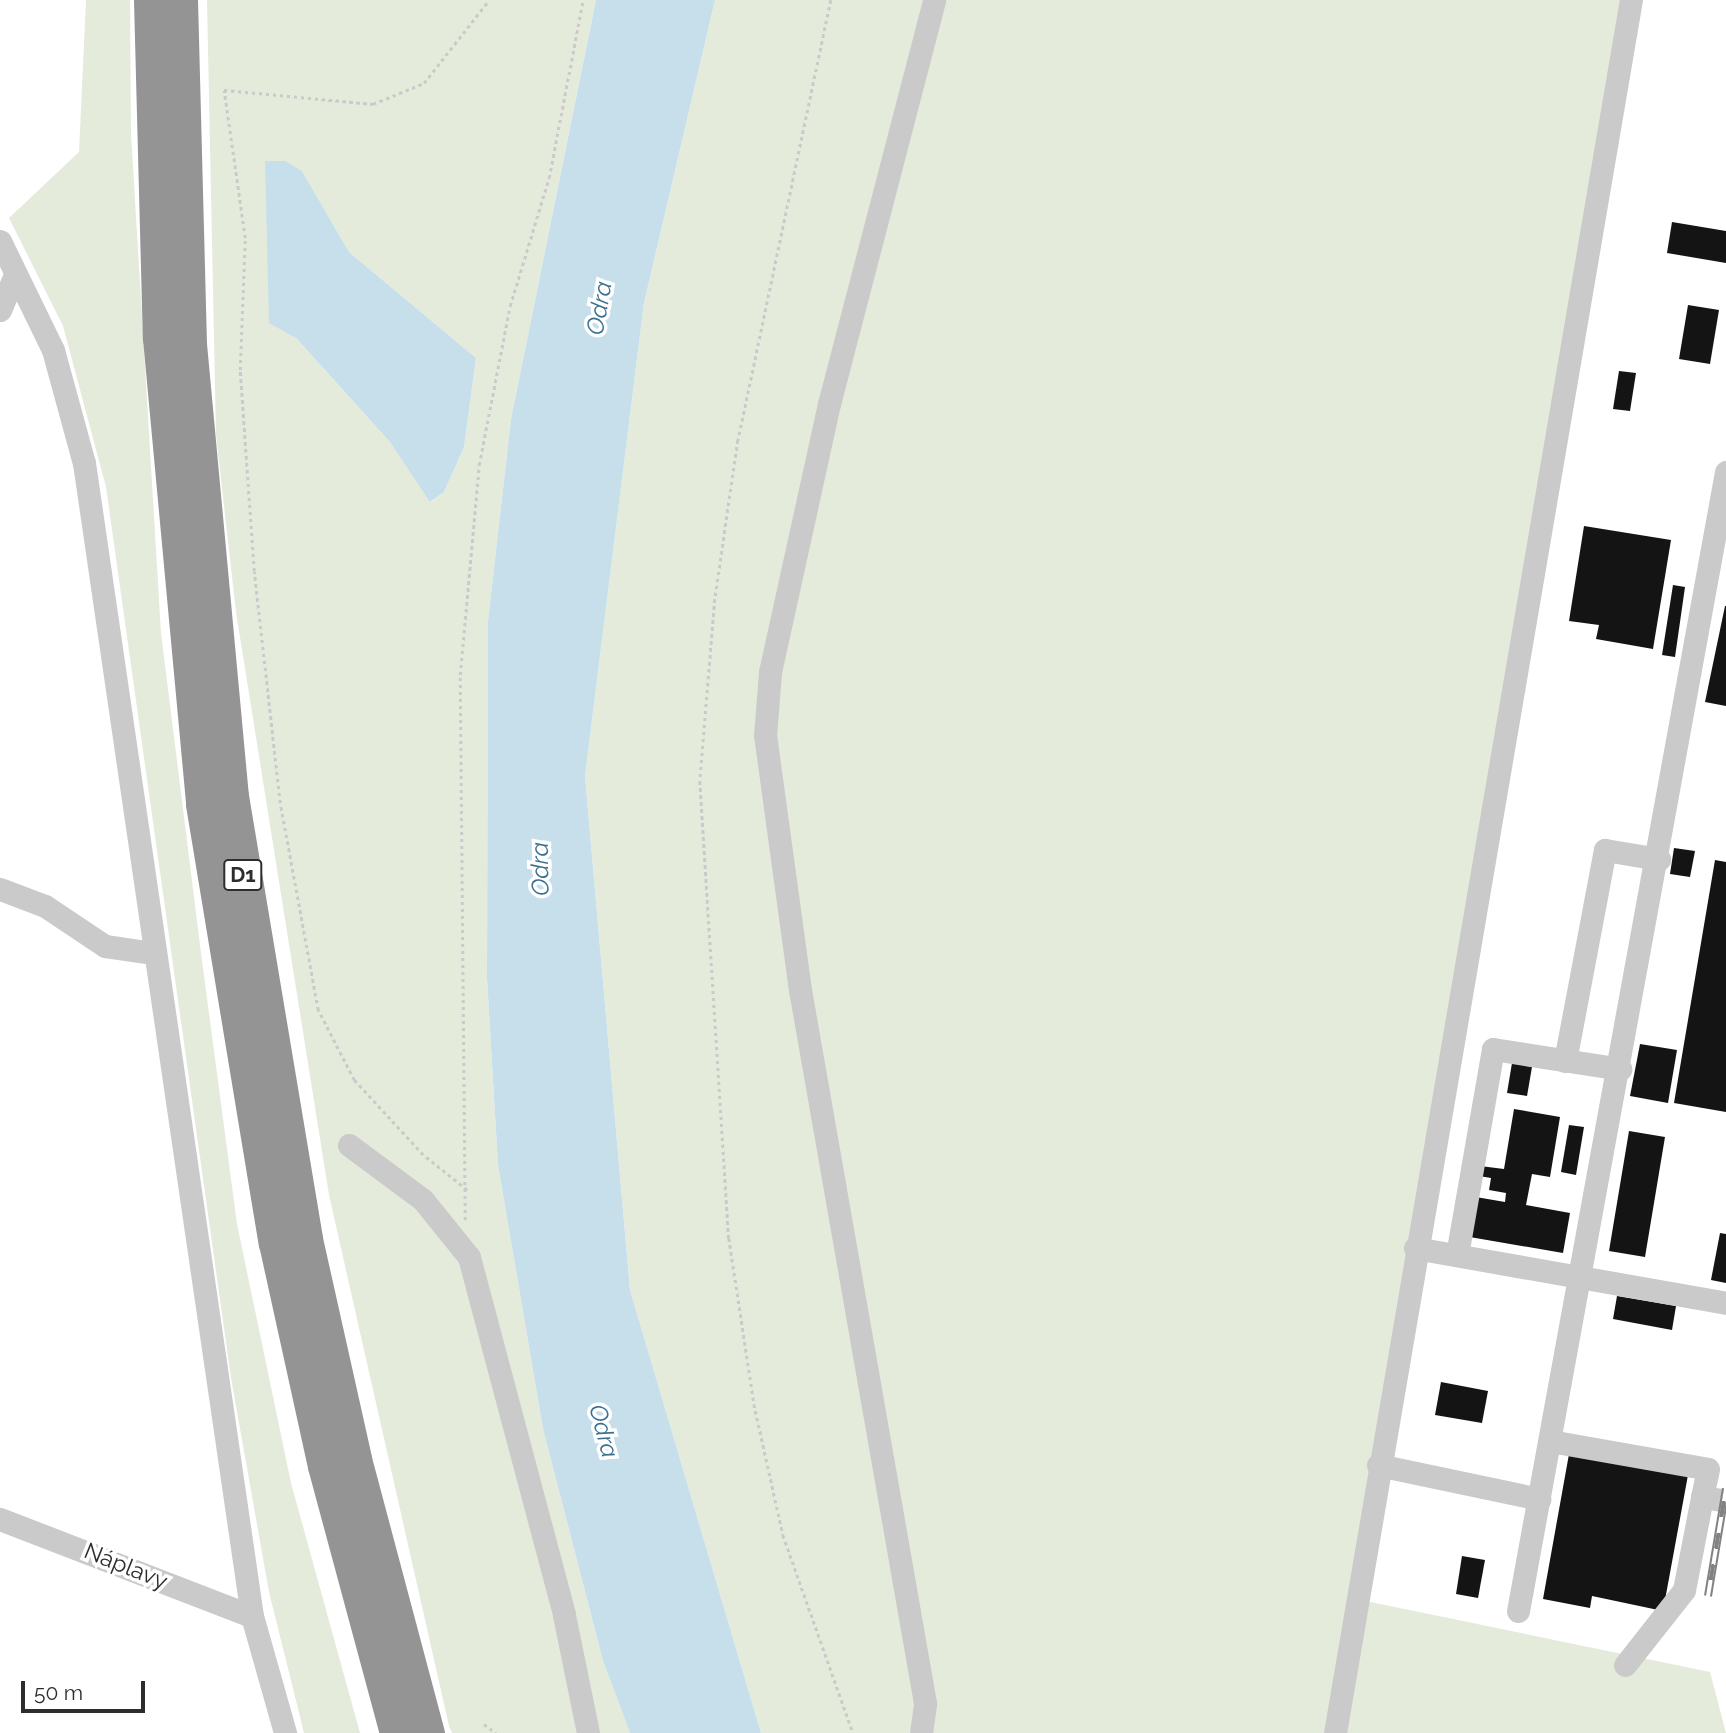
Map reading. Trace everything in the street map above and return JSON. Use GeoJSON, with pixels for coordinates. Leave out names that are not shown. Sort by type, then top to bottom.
{"type":"FeatureCollection","features":[{"type":"Feature","properties":{"kind":"highway","name":"D1"},"geometry":{"type":"LineString","coordinates":[[150,0],[159,338],[202,804],[275,1243],[324,1466],[396,1733]]}},
{"type":"Feature","properties":{"kind":"highway","name":"D1"},"geometry":{"type":"LineString","coordinates":[[181,0],[190,344],[232,796],[306,1239],[355,1459],[428,1733]]}},
{"type":"Feature","properties":{"kind":"street"},"geometry":{"type":"LineString","coordinates":[[920,1733],[925,1703],[800,990],[765,736],[772,660],[829,404],[934,0]]}},
{"type":"Feature","properties":{"kind":"street"},"geometry":{"type":"LineString","coordinates":[[1335,1733],[1378,1465],[1630,0]]}},
{"type":"Feature","properties":{"kind":"street"},"geometry":{"type":"LineString","coordinates":[[0,241],[53,350],[76,428],[252,1616],[285,1733]]}},
{"type":"Feature","properties":{"kind":"street"},"geometry":{"type":"LineString","coordinates":[[0,310],[15,275]]}},
{"type":"Feature","properties":{"kind":"street"},"geometry":{"type":"LineString","coordinates":[[1518,1612],[1659,859],[1726,472]]}},
{"type":"Feature","properties":{"kind":"street"},"geometry":{"type":"LineString","coordinates":[[1565,1061],[1605,850],[1659,859]]}},
{"type":"Feature","properties":{"kind":"street"},"geometry":{"type":"LineString","coordinates":[[0,889],[45,906],[105,946],[153,953]]}},
{"type":"Feature","properties":{"kind":"street"},"geometry":{"type":"LineString","coordinates":[[1457,1255],[1493,1049],[1620,1069]]}},
{"type":"Feature","properties":{"kind":"street"},"geometry":{"type":"LineString","coordinates":[[349,1145],[423,1200],[463,1245],[564,1615],[589,1733]]}},
{"type":"Feature","properties":{"kind":"street"},"geometry":{"type":"LineString","coordinates":[[1415,1248],[1726,1303]]}},
{"type":"Feature","properties":{"kind":"street"},"geometry":{"type":"LineString","coordinates":[[1550,1441],[1708,1469],[1684,1590],[1625,1665]]}},
{"type":"Feature","properties":{"kind":"street"},"geometry":{"type":"LineString","coordinates":[[1378,1465],[1539,1499]]}},
{"type":"Feature","properties":{"kind":"street"},"geometry":{"type":"LineString","coordinates":[[1702,1497],[1726,1501]]}},
{"type":"Feature","properties":{"kind":"street","name":"Náplavy"},"geometry":{"type":"LineString","coordinates":[[0,1519],[252,1616]]}},
{"type":"Feature","properties":{"kind":"path"},"geometry":{"type":"LineString","coordinates":[[467,1190],[423,1155],[354,1080],[318,1010],[280,803],[254,572],[240,370],[245,238],[224,90],[241,87],[373,104],[424,83],[457,49],[489,0]]}},
{"type":"Feature","properties":{"kind":"path"},"geometry":{"type":"LineString","coordinates":[[463,1245],[467,1190],[457,923],[460,675],[479,465],[510,306],[549,178],[583,0]]}},
{"type":"Feature","properties":{"kind":"path"},"geometry":{"type":"LineString","coordinates":[[831,0],[738,440],[715,599],[700,781],[706,950],[729,1238],[754,1404],[783,1535],[853,1733]]}},
{"type":"Feature","properties":{"kind":"path"},"geometry":{"type":"LineString","coordinates":[[484,1724],[496,1733]]}},
{"type":"Feature","properties":{"kind":"green space"},"geometry":{"type":"Polygon","coordinates":[[[86,0],[130,0],[131,133],[161,633],[201,953],[237,1224],[291,1483],[360,1733],[304,1733],[269,1592],[231,1378],[106,487],[63,326],[9,218],[79,152],[86,0]]]}},
{"type":"Feature","properties":{"kind":"green space"},"geometry":{"type":"Polygon","coordinates":[[[207,0],[596,0],[511,419],[488,621],[487,979],[498,1165],[543,1429],[603,1661],[630,1733],[452,1733],[449,1726],[329,1195],[236,612],[216,435],[207,0]],[[302,171],[278,326],[296,338],[390,442],[431,502],[444,492],[464,447],[476,358],[349,252],[302,171]]]}},
{"type":"Feature","properties":{"kind":"green space"},"geometry":{"type":"Polygon","coordinates":[[[715,0],[1631,0],[1356,1599],[1710,1672],[1726,1733],[761,1733],[630,1290],[585,776],[644,303],[715,0]]]}},
{"type":"Feature","properties":{"kind":"water","name":"Odra"},"geometry":{"type":"Polygon","coordinates":[[[596,0],[715,0],[644,303],[585,776],[630,1290],[761,1733],[630,1733],[603,1661],[543,1429],[498,1165],[487,979],[488,621],[511,419],[596,0]]]}},
{"type":"Feature","properties":{"kind":"water"},"geometry":{"type":"Polygon","coordinates":[[[265,161],[285,161],[302,171],[349,252],[476,358],[464,447],[444,492],[430,502],[390,442],[296,338],[269,323],[265,161]]]}},
{"type":"Feature","properties":{"kind":"building"},"geometry":{"type":"Polygon","coordinates":[[[1672,222],[1726,231],[1726,263],[1667,253],[1672,222]]]}},
{"type":"Feature","properties":{"kind":"building"},"geometry":{"type":"Polygon","coordinates":[[[1688,305],[1719,310],[1710,364],[1679,359],[1688,305]]]}},
{"type":"Feature","properties":{"kind":"building"},"geometry":{"type":"Polygon","coordinates":[[[1619,371],[1636,373],[1630,411],[1613,409],[1619,371]]]}},
{"type":"Feature","properties":{"kind":"building"},"geometry":{"type":"Polygon","coordinates":[[[1584,526],[1671,540],[1653,649],[1596,639],[1599,625],[1569,621],[1584,526]]]}},
{"type":"Feature","properties":{"kind":"building"},"geometry":{"type":"Polygon","coordinates":[[[1673,585],[1685,587],[1675,657],[1662,655],[1673,585]]]}},
{"type":"Feature","properties":{"kind":"building"},"geometry":{"type":"Polygon","coordinates":[[[1726,606],[1726,706],[1705,702],[1726,606]]]}},
{"type":"Feature","properties":{"kind":"building"},"geometry":{"type":"Polygon","coordinates":[[[1674,848],[1695,851],[1690,877],[1670,874],[1674,848]]]}},
{"type":"Feature","properties":{"kind":"building"},"geometry":{"type":"Polygon","coordinates":[[[1715,860],[1726,862],[1726,1112],[1674,1103],[1715,860]]]}},
{"type":"Feature","properties":{"kind":"building"},"geometry":{"type":"Polygon","coordinates":[[[1640,1044],[1677,1050],[1668,1103],[1630,1096],[1640,1044]]]}},
{"type":"Feature","properties":{"kind":"building"},"geometry":{"type":"Polygon","coordinates":[[[1512,1063],[1532,1067],[1527,1096],[1507,1093],[1512,1063]]]}},
{"type":"Feature","properties":{"kind":"building"},"geometry":{"type":"Polygon","coordinates":[[[1514,1109],[1560,1117],[1550,1177],[1532,1174],[1526,1205],[1570,1213],[1563,1253],[1464,1236],[1470,1196],[1505,1202],[1506,1193],[1489,1190],[1491,1178],[1479,1176],[1480,1166],[1504,1169],[1514,1109]]]}},
{"type":"Feature","properties":{"kind":"building"},"geometry":{"type":"Polygon","coordinates":[[[1569,1125],[1584,1127],[1576,1175],[1561,1172],[1569,1125]]]}},
{"type":"Feature","properties":{"kind":"building"},"geometry":{"type":"Polygon","coordinates":[[[1629,1131],[1665,1137],[1645,1257],[1609,1251],[1629,1131]]]}},
{"type":"Feature","properties":{"kind":"building"},"geometry":{"type":"Polygon","coordinates":[[[1720,1233],[1726,1234],[1726,1283],[1711,1280],[1720,1233]]]}},
{"type":"Feature","properties":{"kind":"building"},"geometry":{"type":"Polygon","coordinates":[[[1617,1296],[1676,1306],[1672,1330],[1613,1319],[1617,1296]]]}},
{"type":"Feature","properties":{"kind":"building"},"geometry":{"type":"Polygon","coordinates":[[[1441,1382],[1488,1391],[1482,1423],[1435,1415],[1441,1382]]]}},
{"type":"Feature","properties":{"kind":"building"},"geometry":{"type":"Polygon","coordinates":[[[1569,1454],[1688,1475],[1663,1611],[1592,1596],[1590,1608],[1543,1599],[1569,1454]]]}},
{"type":"Feature","properties":{"kind":"building"},"geometry":{"type":"Polygon","coordinates":[[[1462,1556],[1485,1560],[1478,1598],[1456,1594],[1462,1556]]]}},
{"type":"Feature","properties":{"kind":"railway"},"geometry":{"type":"LineString","coordinates":[[1708,1596],[1726,1489]]}}]}
